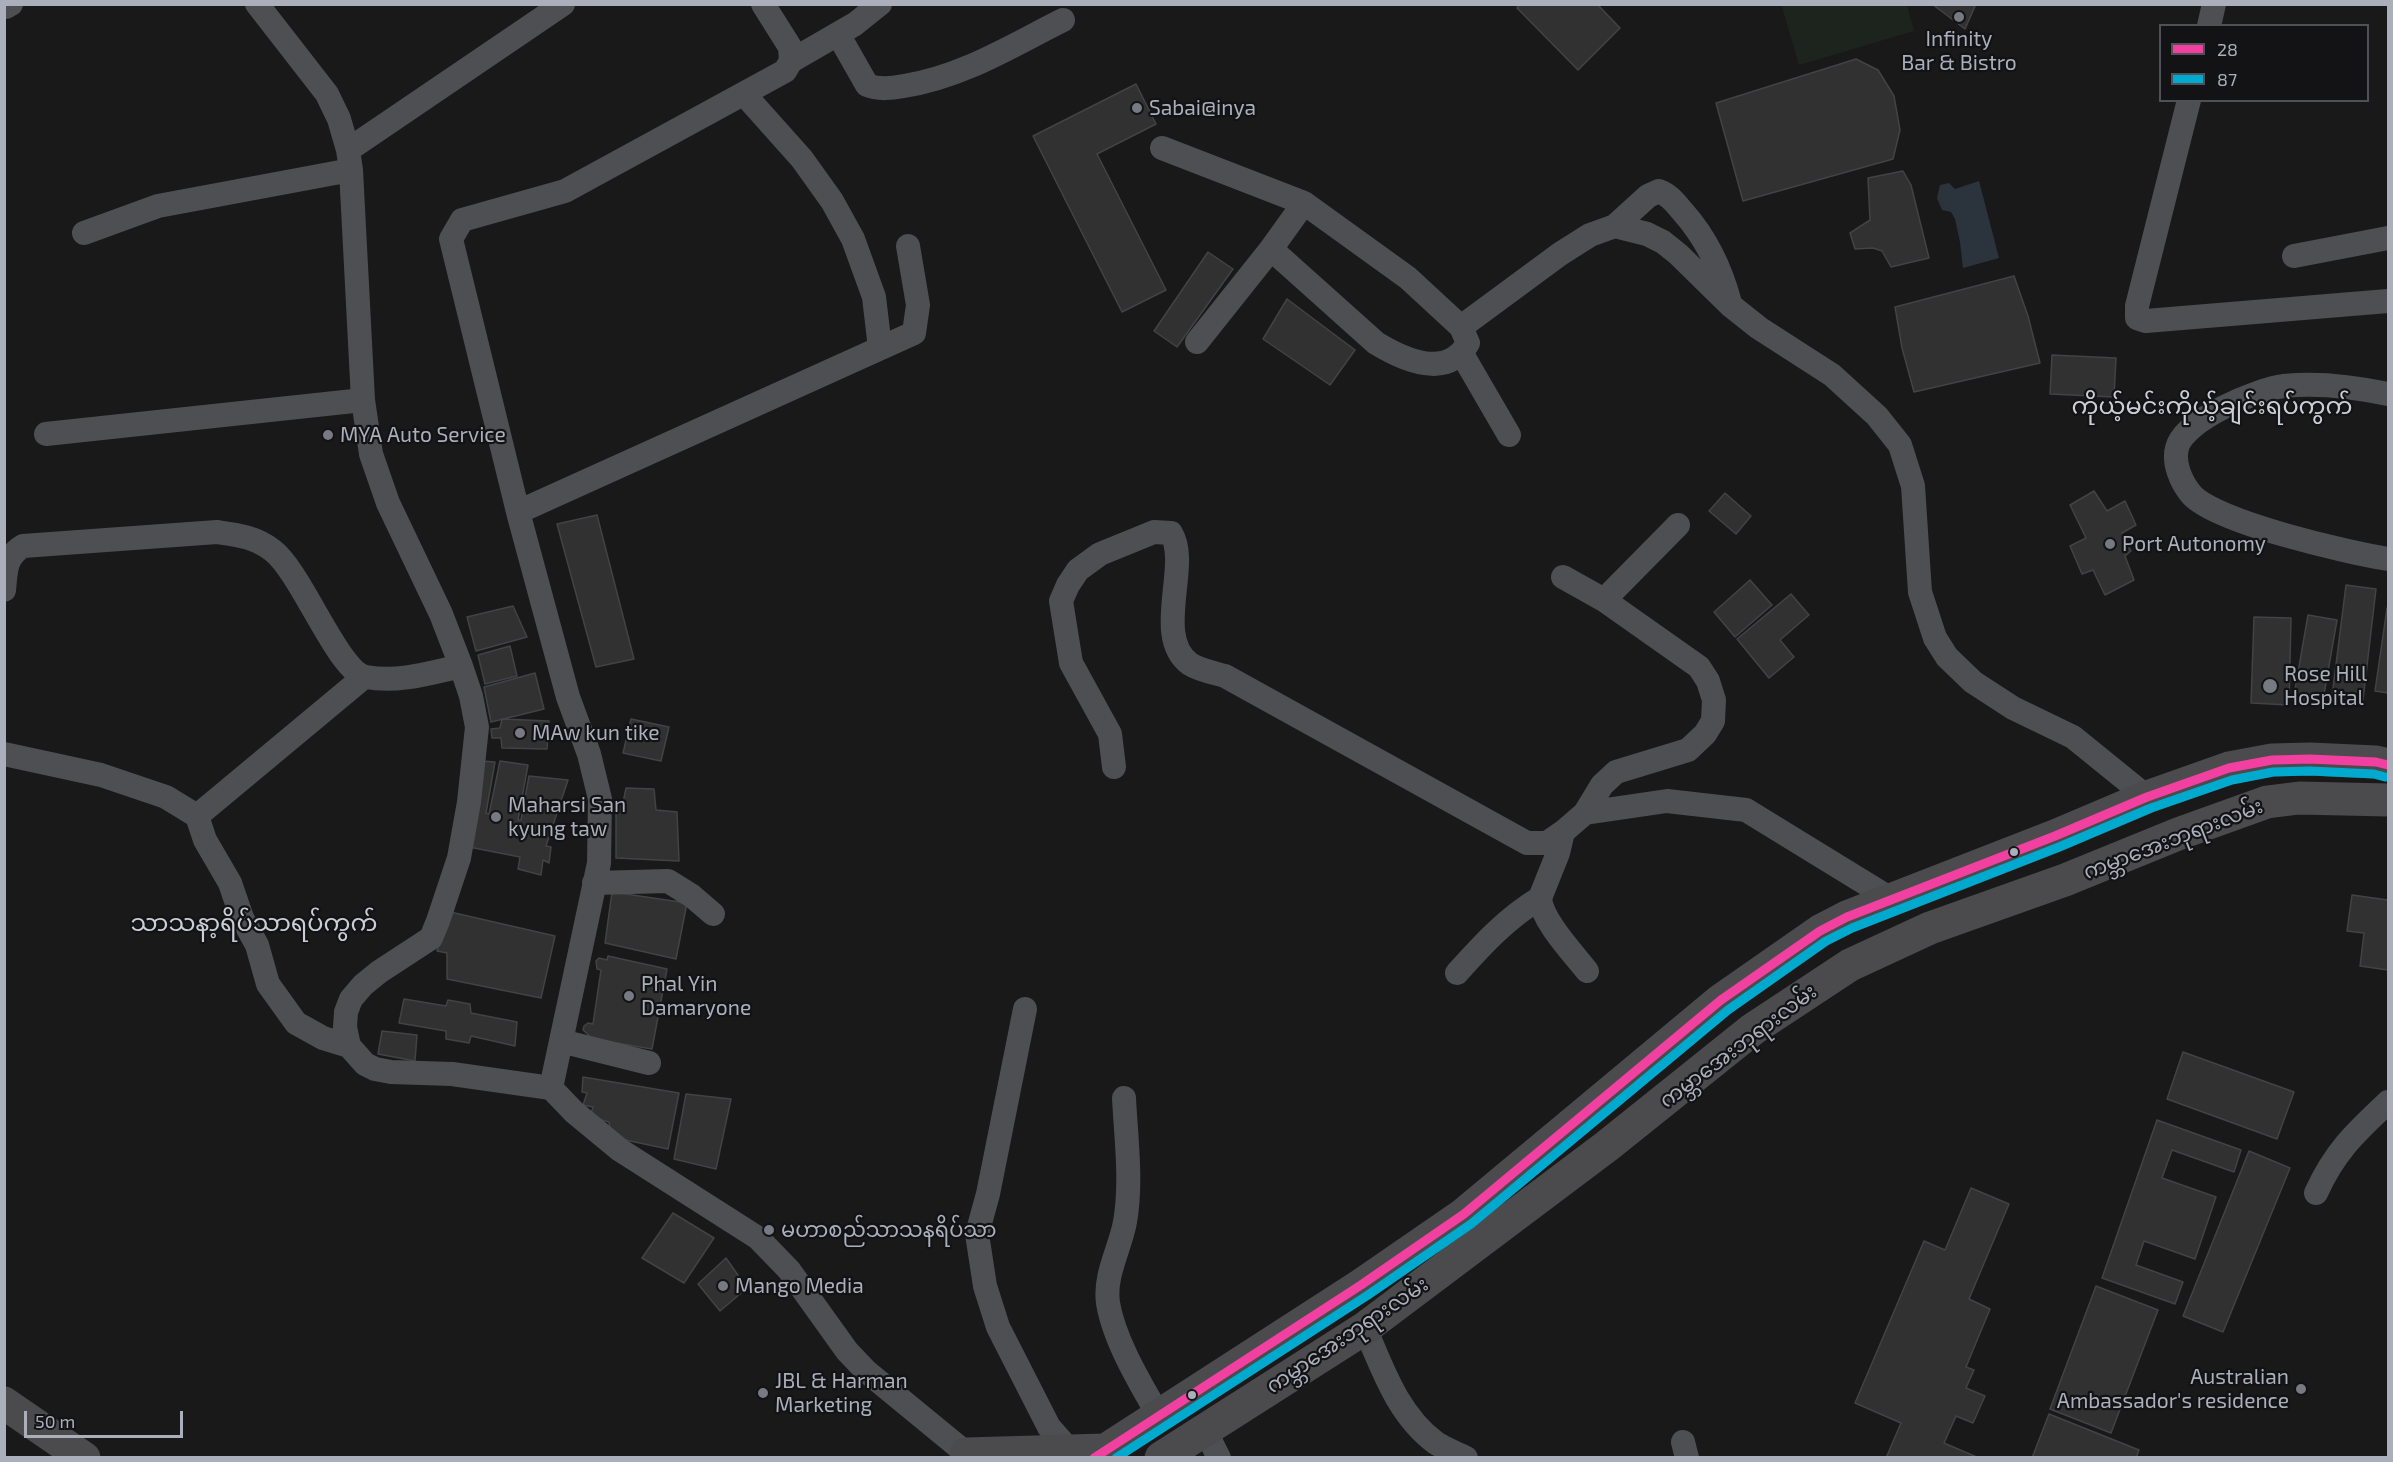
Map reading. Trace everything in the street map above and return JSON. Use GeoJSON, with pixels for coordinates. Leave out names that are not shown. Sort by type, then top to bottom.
{"type":"FeatureCollection","features":[{"type":"Feature","properties":{"kind":"main road","name":"ကမ္ဘာအေးဘုရားလမ်း"},"geometry":{"type":"LineString","coordinates":[[1095,1454],[1159,1416],[1361,1285],[1464,1214],[1750,978],[1820,931],[1891,899],[2147,797],[2229,768],[2272,760],[2310,759],[2382,764]]}},
{"type":"Feature","properties":{"kind":"main road","name":"ကမ္ဘာအေးဘုရားလမ်း"},"geometry":{"type":"LineString","coordinates":[[1161,1458],[1212,1444],[1607,1146],[1753,1029],[1850,965],[1930,928],[2267,802],[2299,798],[2383,799]]}},
{"type":"Feature","properties":{"kind":"main road"},"geometry":{"type":"LineString","coordinates":[[2096,867],[2102,816]]}},
{"type":"Feature","properties":{"kind":"main road"},"geometry":{"type":"LineString","coordinates":[[1750,978],[1753,1029]]}},
{"type":"Feature","properties":{"kind":"main road"},"geometry":{"type":"LineString","coordinates":[[1584,1113],[1607,1146]]}},
{"type":"Feature","properties":{"kind":"main road"},"geometry":{"type":"LineString","coordinates":[[4,1403],[84,1458]]}},
{"type":"Feature","properties":{"kind":"main road"},"geometry":{"type":"LineString","coordinates":[[969,1456],[1095,1454]]}},
{"type":"Feature","properties":{"kind":"street"},"geometry":{"type":"LineString","coordinates":[[257,4],[327,94],[339,119],[350,160],[363,400],[370,454],[378,477],[441,614],[461,666],[477,727],[469,802],[459,858],[431,938],[379,972],[351,999],[346,1012],[345,1027],[349,1046],[365,1064],[375,1069],[391,1072],[452,1074],[551,1088],[574,1112],[620,1150],[758,1239],[789,1270],[847,1351],[866,1371],[969,1456]]}},
{"type":"Feature","properties":{"kind":"street"},"geometry":{"type":"LineString","coordinates":[[84,232],[158,206],[350,160],[563,4]]}},
{"type":"Feature","properties":{"kind":"street"},"geometry":{"type":"LineString","coordinates":[[763,4],[790,47],[791,61]]}},
{"type":"Feature","properties":{"kind":"street"},"geometry":{"type":"LineString","coordinates":[[551,1088],[598,863],[600,799],[589,754],[568,697],[518,512],[451,239],[462,220],[565,191],[744,94],[785,71],[791,61],[855,24],[880,4]]}},
{"type":"Feature","properties":{"kind":"street"},"geometry":{"type":"LineString","coordinates":[[2209,24],[2214,4]]}},
{"type":"Feature","properties":{"kind":"street"},"geometry":{"type":"LineString","coordinates":[[838,34],[867,85],[875,88],[892,88],[927,82],[958,73],[1063,20]]}},
{"type":"Feature","properties":{"kind":"street"},"geometry":{"type":"LineString","coordinates":[[744,94],[802,159],[832,201],[853,239],[874,297],[880,348]]}},
{"type":"Feature","properties":{"kind":"street"},"geometry":{"type":"LineString","coordinates":[[2188,102],[2137,306],[2137,318],[2146,321],[2388,302]]}},
{"type":"Feature","properties":{"kind":"street"},"geometry":{"type":"LineString","coordinates":[[1162,148],[1304,203],[1408,278],[1461,327],[1468,343],[1462,354],[1435,363],[1418,363],[1396,355],[1376,343],[1270,249]]}},
{"type":"Feature","properties":{"kind":"street"},"geometry":{"type":"LineString","coordinates":[[1461,327],[1560,254],[1590,235],[1616,226],[1648,196],[1659,191],[1667,194],[1696,226],[1716,261],[1730,305]]}},
{"type":"Feature","properties":{"kind":"street"},"geometry":{"type":"LineString","coordinates":[[1197,342],[1304,203]]}},
{"type":"Feature","properties":{"kind":"street"},"geometry":{"type":"LineString","coordinates":[[1616,226],[1647,234],[1663,242],[1730,305],[1759,328],[1832,375],[1877,416],[1900,445],[1913,486],[1920,592],[1935,638],[1947,657],[1973,682],[2013,708],[2073,736],[2147,797]]}},
{"type":"Feature","properties":{"kind":"street"},"geometry":{"type":"LineString","coordinates":[[2294,256],[2388,238]]}},
{"type":"Feature","properties":{"kind":"street"},"geometry":{"type":"LineString","coordinates":[[518,512],[914,333],[918,305],[908,246]]}},
{"type":"Feature","properties":{"kind":"street"},"geometry":{"type":"LineString","coordinates":[[1462,354],[1509,435]]}},
{"type":"Feature","properties":{"kind":"street"},"geometry":{"type":"LineString","coordinates":[[2388,394],[2327,386],[2283,386],[2246,397],[2207,417],[2187,431],[2177,446],[2176,463],[2183,483],[2192,496],[2206,507],[2273,531],[2353,553],[2388,559]]}},
{"type":"Feature","properties":{"kind":"street"},"geometry":{"type":"LineString","coordinates":[[45,434],[363,400]]}},
{"type":"Feature","properties":{"kind":"street"},"geometry":{"type":"LineString","coordinates":[[1604,600],[1678,525]]}},
{"type":"Feature","properties":{"kind":"street"},"geometry":{"type":"LineString","coordinates":[[4,590],[7,564],[12,553],[23,546],[217,532],[248,536],[274,551],[291,573],[347,662],[364,677],[405,678],[461,666]]}},
{"type":"Feature","properties":{"kind":"street"},"geometry":{"type":"LineString","coordinates":[[1114,767],[1110,734],[1071,663],[1061,601],[1078,570],[1100,554],[1154,532],[1171,533],[1176,541],[1177,561],[1173,613],[1174,635],[1178,649],[1190,664],[1235,681],[1527,843],[1547,843],[1585,813],[1602,785],[1616,772],[1688,750],[1705,734],[1713,721],[1714,700],[1708,681],[1699,668],[1604,600],[1563,577]]}},
{"type":"Feature","properties":{"kind":"street"},"geometry":{"type":"LineString","coordinates":[[197,816],[364,677]]}},
{"type":"Feature","properties":{"kind":"street"},"geometry":{"type":"LineString","coordinates":[[4,754],[101,775],[166,797],[197,816],[205,840],[230,883],[242,918],[257,945],[268,984],[296,1023],[323,1038],[349,1046]]}},
{"type":"Feature","properties":{"kind":"street"},"geometry":{"type":"LineString","coordinates":[[1585,813],[1667,801],[1746,810],[1891,899]]}},
{"type":"Feature","properties":{"kind":"street"},"geometry":{"type":"LineString","coordinates":[[1457,973],[1494,932],[1518,912],[1540,898],[1558,853],[1563,832]]}},
{"type":"Feature","properties":{"kind":"street"},"geometry":{"type":"LineString","coordinates":[[594,883],[668,881],[692,896],[713,914]]}},
{"type":"Feature","properties":{"kind":"street"},"geometry":{"type":"LineString","coordinates":[[1540,898],[1546,916],[1587,971]]}},
{"type":"Feature","properties":{"kind":"street"},"geometry":{"type":"LineString","coordinates":[[1025,1010],[988,1194],[977,1234],[985,1286],[998,1328],[1049,1427],[1095,1454]]}},
{"type":"Feature","properties":{"kind":"street"},"geometry":{"type":"LineString","coordinates":[[561,1041],[649,1063]]}},
{"type":"Feature","properties":{"kind":"street"},"geometry":{"type":"LineString","coordinates":[[1124,1098],[1128,1189],[1125,1221],[1107,1279],[1108,1303],[1134,1374],[1159,1416]]}},
{"type":"Feature","properties":{"kind":"street"},"geometry":{"type":"LineString","coordinates":[[2316,1193],[2327,1169],[2346,1142],[2388,1102]]}},
{"type":"Feature","properties":{"kind":"street"},"geometry":{"type":"LineString","coordinates":[[1365,1328],[1390,1386],[1404,1411],[1438,1444],[1466,1458]]}},
{"type":"Feature","properties":{"kind":"shaded area"},"geometry":{"type":"Polygon","coordinates":[[[1790,4],[1907,5],[1914,31],[1799,65],[1782,7],[1790,4]]]}},
{"type":"Feature","properties":{"kind":"shaded area"},"geometry":{"type":"Polygon","coordinates":[[[1979,181],[1999,258],[1963,268],[1955,219],[1951,212],[1942,210],[1937,198],[1940,185],[1949,183],[1955,189],[1979,181]]]}},
{"type":"Feature","properties":{"kind":"building"},"geometry":{"type":"Polygon","coordinates":[[[1520,4],[1597,4],[1620,28],[1578,70],[1517,8],[1520,4]]]}},
{"type":"Feature","properties":{"kind":"building","name":"Infinity Bar & Bistro"},"geometry":{"type":"Polygon","coordinates":[[[1932,4],[1976,4],[1965,29],[1932,4]]]}},
{"type":"Feature","properties":{"kind":"building"},"geometry":{"type":"Polygon","coordinates":[[[1856,59],[1878,70],[1894,96],[1900,130],[1893,159],[1743,201],[1716,103],[1856,59]]]}},
{"type":"Feature","properties":{"kind":"building"},"geometry":{"type":"Polygon","coordinates":[[[1136,84],[1156,124],[1097,154],[1166,290],[1122,312],[1033,136],[1136,84]]]}},
{"type":"Feature","properties":{"kind":"building"},"geometry":{"type":"Polygon","coordinates":[[[1903,171],[1911,185],[1929,258],[1891,267],[1882,251],[1873,248],[1855,249],[1850,233],[1870,220],[1868,178],[1903,171]]]}},
{"type":"Feature","properties":{"kind":"building"},"geometry":{"type":"Polygon","coordinates":[[[1208,252],[1233,269],[1177,347],[1154,331],[1208,252]]]}},
{"type":"Feature","properties":{"kind":"building"},"geometry":{"type":"Polygon","coordinates":[[[2014,276],[2028,316],[2040,363],[1914,392],[1902,348],[1895,307],[2014,276]]]}},
{"type":"Feature","properties":{"kind":"building"},"geometry":{"type":"Polygon","coordinates":[[[1287,299],[1355,350],[1330,385],[1263,339],[1287,299]]]}},
{"type":"Feature","properties":{"kind":"building"},"geometry":{"type":"Polygon","coordinates":[[[2052,355],[2116,358],[2114,397],[2050,394],[2052,355]]]}},
{"type":"Feature","properties":{"kind":"building"},"geometry":{"type":"Polygon","coordinates":[[[2094,491],[2107,511],[2125,501],[2136,525],[2122,533],[2131,551],[2125,556],[2134,580],[2105,595],[2093,570],[2082,574],[2070,546],[2086,538],[2070,505],[2094,491]]]}},
{"type":"Feature","properties":{"kind":"building"},"geometry":{"type":"Polygon","coordinates":[[[1725,493],[1751,516],[1736,534],[1709,511],[1725,493]]]}},
{"type":"Feature","properties":{"kind":"building"},"geometry":{"type":"Polygon","coordinates":[[[597,515],[634,659],[596,667],[557,524],[597,515]]]}},
{"type":"Feature","properties":{"kind":"building"},"geometry":{"type":"Polygon","coordinates":[[[1750,580],[1772,605],[1735,637],[1714,612],[1750,580]]]}},
{"type":"Feature","properties":{"kind":"building"},"geometry":{"type":"Polygon","coordinates":[[[2346,585],[2376,589],[2363,700],[2332,696],[2346,585]]]}},
{"type":"Feature","properties":{"kind":"building"},"geometry":{"type":"Polygon","coordinates":[[[1791,594],[1809,615],[1780,640],[1794,657],[1769,678],[1737,639],[1791,594]]]}},
{"type":"Feature","properties":{"kind":"building"},"geometry":{"type":"Polygon","coordinates":[[[513,606],[527,637],[476,651],[467,617],[513,606]]]}},
{"type":"Feature","properties":{"kind":"building"},"geometry":{"type":"Polygon","coordinates":[[[2388,609],[2388,693],[2375,691],[2388,609]]]}},
{"type":"Feature","properties":{"kind":"building"},"geometry":{"type":"Polygon","coordinates":[[[2308,615],[2337,620],[2322,706],[2293,701],[2308,615]]]}},
{"type":"Feature","properties":{"kind":"building"},"geometry":{"type":"Polygon","coordinates":[[[2254,617],[2291,618],[2289,705],[2251,703],[2254,617]]]}},
{"type":"Feature","properties":{"kind":"building"},"geometry":{"type":"Polygon","coordinates":[[[510,646],[517,676],[485,684],[478,655],[510,646]]]}},
{"type":"Feature","properties":{"kind":"building"},"geometry":{"type":"Polygon","coordinates":[[[535,673],[544,709],[491,722],[484,687],[535,673]]]}},
{"type":"Feature","properties":{"kind":"building","name":"MAw kun tike"},"geometry":{"type":"Polygon","coordinates":[[[502,719],[549,721],[547,749],[502,748],[501,738],[492,738],[491,729],[500,728],[502,719]]]}},
{"type":"Feature","properties":{"kind":"building"},"geometry":{"type":"Polygon","coordinates":[[[631,719],[669,727],[661,761],[623,753],[631,719]]]}},
{"type":"Feature","properties":{"kind":"building","name":"Maharsi San kyung taw"},"geometry":{"type":"Polygon","coordinates":[[[481,761],[495,762],[486,813],[489,814],[500,761],[528,765],[518,820],[521,820],[529,776],[568,780],[546,846],[551,847],[549,863],[543,860],[541,875],[518,869],[520,857],[469,847],[481,761]]]}},
{"type":"Feature","properties":{"kind":"building"},"geometry":{"type":"Polygon","coordinates":[[[626,788],[654,789],[656,810],[677,812],[679,861],[616,858],[616,804],[623,803],[626,788]]]}},
{"type":"Feature","properties":{"kind":"building"},"geometry":{"type":"Polygon","coordinates":[[[612,892],[687,903],[676,959],[605,943],[612,892]]]}},
{"type":"Feature","properties":{"kind":"building"},"geometry":{"type":"Polygon","coordinates":[[[2352,895],[2388,900],[2388,970],[2360,966],[2364,933],[2347,931],[2352,895]]]}},
{"type":"Feature","properties":{"kind":"building"},"geometry":{"type":"Polygon","coordinates":[[[446,911],[555,936],[541,998],[447,979],[447,953],[437,951],[446,911]]]}},
{"type":"Feature","properties":{"kind":"building","name":"Phal Yin Damaryone"},"geometry":{"type":"Polygon","coordinates":[[[608,956],[667,969],[652,1049],[593,1039],[583,1030],[588,1023],[593,1024],[601,970],[597,969],[596,961],[599,958],[607,960],[608,956]]]}},
{"type":"Feature","properties":{"kind":"building"},"geometry":{"type":"Polygon","coordinates":[[[404,999],[446,1006],[448,1000],[470,1004],[471,1013],[517,1022],[515,1046],[471,1036],[469,1043],[446,1039],[446,1031],[399,1023],[404,999]]]}},
{"type":"Feature","properties":{"kind":"building"},"geometry":{"type":"Polygon","coordinates":[[[382,1031],[417,1035],[415,1061],[378,1054],[382,1031]]]}},
{"type":"Feature","properties":{"kind":"building"},"geometry":{"type":"Polygon","coordinates":[[[2183,1052],[2294,1092],[2277,1139],[2167,1099],[2183,1052]]]}},
{"type":"Feature","properties":{"kind":"building"},"geometry":{"type":"Polygon","coordinates":[[[583,1077],[679,1093],[668,1149],[611,1137],[609,1122],[590,1117],[593,1107],[583,1105],[587,1093],[582,1092],[583,1077]]]}},
{"type":"Feature","properties":{"kind":"building"},"geometry":{"type":"Polygon","coordinates":[[[686,1094],[731,1099],[716,1169],[674,1159],[686,1094]]]}},
{"type":"Feature","properties":{"kind":"building"},"geometry":{"type":"Polygon","coordinates":[[[2157,1120],[2241,1150],[2234,1172],[2172,1150],[2162,1178],[2216,1197],[2195,1259],[2144,1241],[2136,1265],[2183,1282],[2175,1304],[2102,1278],[2157,1120]]]}},
{"type":"Feature","properties":{"kind":"building"},"geometry":{"type":"Polygon","coordinates":[[[2249,1151],[2290,1168],[2223,1332],[2183,1316],[2249,1151]]]}},
{"type":"Feature","properties":{"kind":"building"},"geometry":{"type":"Polygon","coordinates":[[[1971,1188],[2009,1204],[1969,1299],[1990,1309],[1966,1367],[1974,1370],[1966,1388],[1985,1396],[1973,1423],[1956,1416],[1944,1443],[1979,1458],[1886,1458],[1901,1423],[1855,1403],[1924,1241],[1945,1250],[1971,1188]]]}},
{"type":"Feature","properties":{"kind":"building"},"geometry":{"type":"Polygon","coordinates":[[[673,1213],[714,1238],[684,1283],[642,1258],[673,1213]]]}},
{"type":"Feature","properties":{"kind":"building","name":"Mango Media"},"geometry":{"type":"Polygon","coordinates":[[[726,1258],[747,1288],[720,1311],[698,1284],[726,1258]]]}},
{"type":"Feature","properties":{"kind":"building"},"geometry":{"type":"Polygon","coordinates":[[[2096,1286],[2158,1310],[2111,1433],[2050,1409],[2096,1286]]]}},
{"type":"Feature","properties":{"kind":"building"},"geometry":{"type":"Polygon","coordinates":[[[2049,1414],[2139,1450],[2136,1458],[2032,1458],[2049,1414]]]}},
{"type":"Feature","properties":{"kind":"transit line","name":"28"},"geometry":{"type":"LineString","coordinates":[[1094,1458],[1361,1285],[1464,1214],[1721,1000],[1820,931],[1847,917],[2055,836],[2147,797],[2229,768],[2272,760],[2310,759],[2376,762],[2388,765]]}},
{"type":"Feature","properties":{"kind":"transit line","name":"87"},"geometry":{"type":"LineString","coordinates":[[1116,1458],[1368,1295],[1471,1224],[1728,1010],[1826,941],[1852,928],[2059,847],[2151,808],[2232,780],[2273,772],[2310,771],[2374,774],[2385,777]]}},
{"type":"Feature","properties":{"kind":"place","name":"Infinity Bar & Bistro"},"geometry":{"type":"Point","coordinates":[1959,17]}},
{"type":"Feature","properties":{"kind":"place","name":"Sabai@inya"},"geometry":{"type":"Point","coordinates":[1137,108]}},
{"type":"Feature","properties":{"kind":"place","name":"MYA Auto Service"},"geometry":{"type":"Point","coordinates":[328,435]}},
{"type":"Feature","properties":{"kind":"place","name":"Port Autonomy"},"geometry":{"type":"Point","coordinates":[2110,544]}},
{"type":"Feature","properties":{"kind":"place","name":"Rose Hill Hospital"},"geometry":{"type":"Point","coordinates":[2270,686]}},
{"type":"Feature","properties":{"kind":"place","name":"MAw kun tike"},"geometry":{"type":"Point","coordinates":[520,733]}},
{"type":"Feature","properties":{"kind":"place","name":"Maharsi San kyung taw"},"geometry":{"type":"Point","coordinates":[496,817]}},
{"type":"Feature","properties":{"kind":"place","name":"Phal Yin Damaryone"},"geometry":{"type":"Point","coordinates":[629,996]}},
{"type":"Feature","properties":{"kind":"place","name":"မဟာစည်သာသနရိပ်သာ"},"geometry":{"type":"Point","coordinates":[769,1230]}},
{"type":"Feature","properties":{"kind":"place","name":"Mango Media"},"geometry":{"type":"Point","coordinates":[723,1286]}},
{"type":"Feature","properties":{"kind":"place","name":"Australian Ambassador's residence"},"geometry":{"type":"Point","coordinates":[2301,1389]}},
{"type":"Feature","properties":{"kind":"place","name":"JBL & Harman Marketing"},"geometry":{"type":"Point","coordinates":[763,1393]}},
{"type":"Feature","properties":{"kind":"district","name":"ကိုယ့်မင်းကိုယ့်ချင်းရပ်ကွက်"},"geometry":{"type":"Point","coordinates":[2212,406]}},
{"type":"Feature","properties":{"kind":"district","name":"သာသနာ့ရိပ်သာရပ်ကွက်"},"geometry":{"type":"Point","coordinates":[254,923]}}]}
